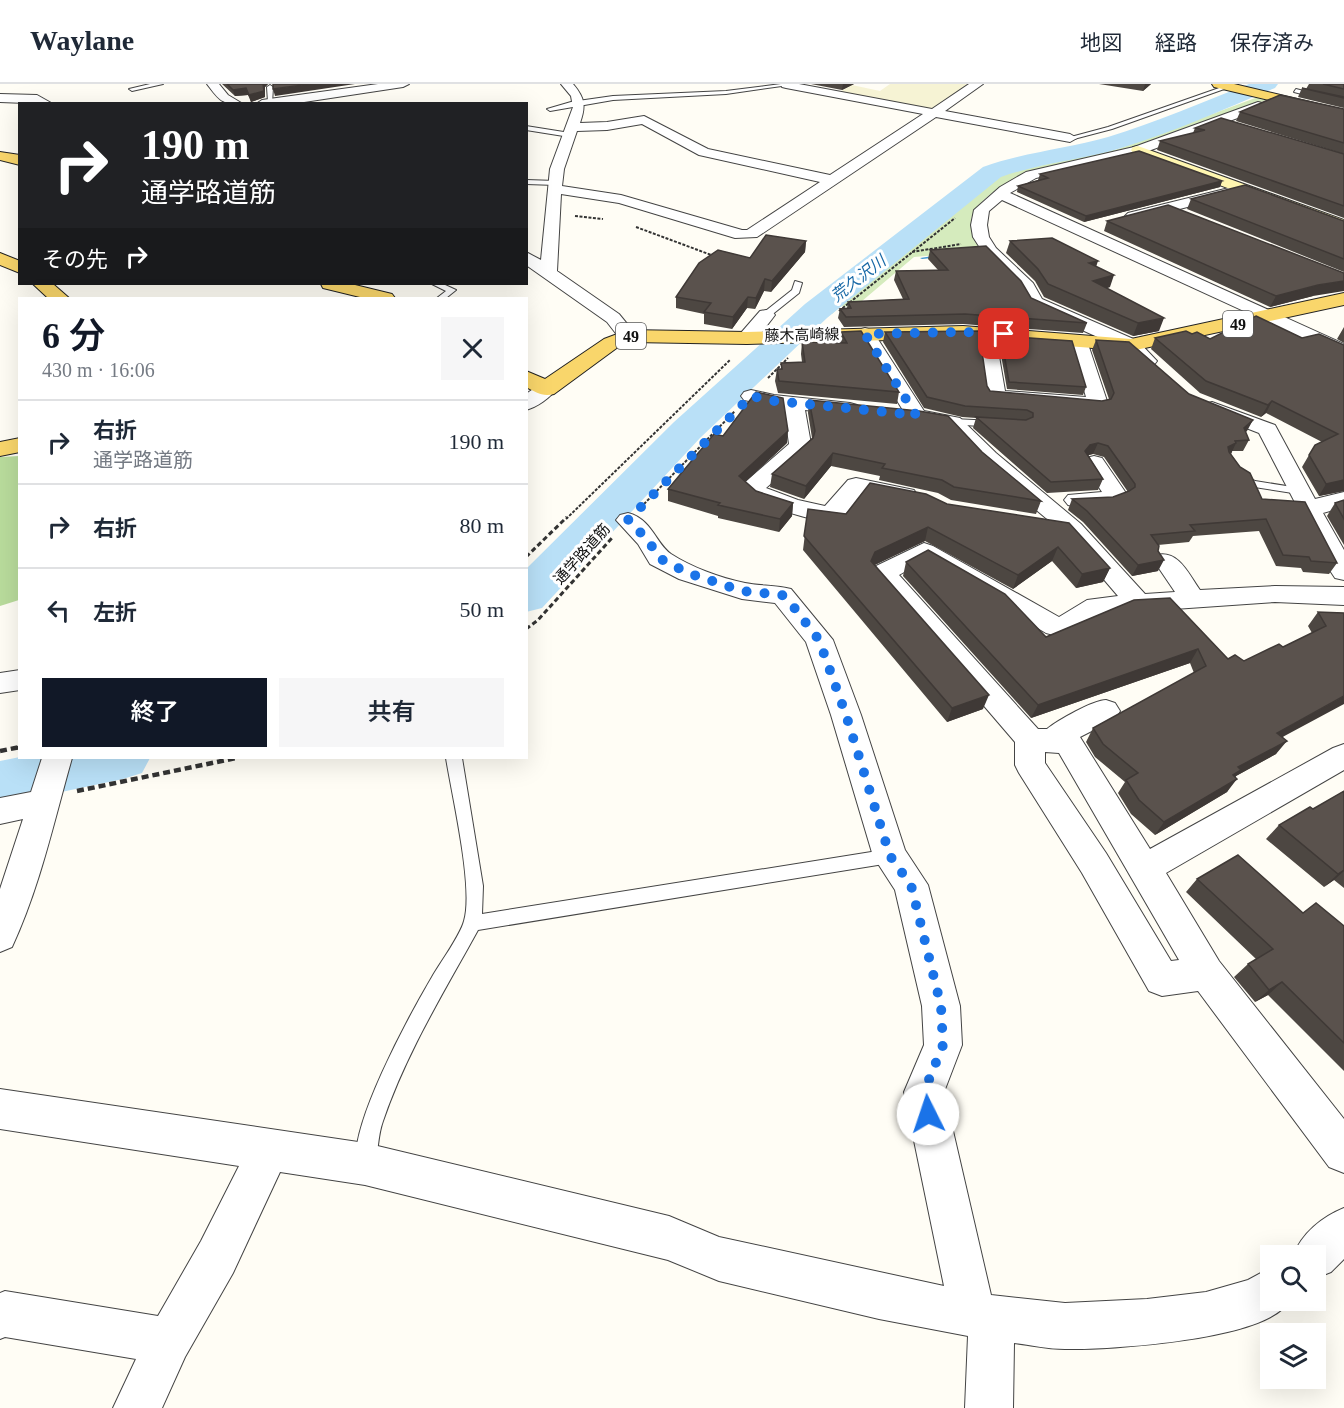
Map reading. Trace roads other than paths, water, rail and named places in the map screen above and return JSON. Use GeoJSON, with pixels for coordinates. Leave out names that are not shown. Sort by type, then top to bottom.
{"type":"FeatureCollection","features":[{"type":"Feature","properties":{"kind":"main road"},"geometry":{"type":"LineString","coordinates":[[1229,86],[1344,114]]}},
{"type":"Feature","properties":{"kind":"main road"},"geometry":{"type":"LineString","coordinates":[[0,156],[18,159]]}},
{"type":"Feature","properties":{"kind":"main road"},"geometry":{"type":"LineString","coordinates":[[0,258],[18,267]]}},
{"type":"Feature","properties":{"kind":"main road"},"geometry":{"type":"LineString","coordinates":[[43,285],[58,297]]}},
{"type":"Feature","properties":{"kind":"main road"},"geometry":{"type":"LineString","coordinates":[[334,285],[380,297]]}},
{"type":"Feature","properties":{"kind":"main road","name":"藤木高崎線"},"geometry":{"type":"LineString","coordinates":[[546,389],[610,343],[628,336],[751,337],[986,333],[1131,345],[1344,299]]}},
{"type":"Feature","properties":{"kind":"main road"},"geometry":{"type":"LineString","coordinates":[[528,378],[546,389]]}},
{"type":"Feature","properties":{"kind":"main road"},"geometry":{"type":"LineString","coordinates":[[0,449],[18,445]]}},
{"type":"Feature","properties":{"kind":"street"},"geometry":{"type":"LineString","coordinates":[[213,84],[224,98],[233,102]]}},
{"type":"Feature","properties":{"kind":"street"},"geometry":{"type":"LineString","coordinates":[[300,84],[311,99]]}},
{"type":"Feature","properties":{"kind":"street"},"geometry":{"type":"LineString","coordinates":[[277,102],[311,99],[403,84]]}},
{"type":"Feature","properties":{"kind":"street"},"geometry":{"type":"LineString","coordinates":[[549,273],[558,164],[572,131],[580,101],[567,84]]}},
{"type":"Feature","properties":{"kind":"street"},"geometry":{"type":"LineString","coordinates":[[786,85],[794,84]]}},
{"type":"Feature","properties":{"kind":"street"},"geometry":{"type":"LineString","coordinates":[[555,186],[621,199],[747,235],[977,84]]}},
{"type":"Feature","properties":{"kind":"street"},"geometry":{"type":"LineString","coordinates":[[786,85],[1070,138]]}},
{"type":"Feature","properties":{"kind":"street"},"geometry":{"type":"LineString","coordinates":[[0,98],[38,99],[43,102]]}},
{"type":"Feature","properties":{"kind":"street"},"geometry":{"type":"LineString","coordinates":[[1160,373],[1131,345],[1035,303],[1027,287],[990,251],[981,237],[979,220],[982,209],[1020,180],[1037,173],[1138,150],[1258,106]]}},
{"type":"Feature","properties":{"kind":"street"},"geometry":{"type":"LineString","coordinates":[[572,131],[644,120],[704,152],[833,180]]}},
{"type":"Feature","properties":{"kind":"street"},"geometry":{"type":"LineString","coordinates":[[1216,121],[1235,127]]}},
{"type":"Feature","properties":{"kind":"street"},"geometry":{"type":"LineString","coordinates":[[1138,150],[1344,226]]}},
{"type":"Feature","properties":{"kind":"street"},"geometry":{"type":"LineString","coordinates":[[1122,219],[1242,188]]}},
{"type":"Feature","properties":{"kind":"street"},"geometry":{"type":"LineString","coordinates":[[1001,194],[1344,351]]}},
{"type":"Feature","properties":{"kind":"street"},"geometry":{"type":"LineString","coordinates":[[1165,208],[1188,218]]}},
{"type":"Feature","properties":{"kind":"street"},"geometry":{"type":"LineString","coordinates":[[1081,230],[1100,225]]}},
{"type":"Feature","properties":{"kind":"street"},"geometry":{"type":"LineString","coordinates":[[528,258],[613,318],[628,336]]}},
{"type":"Feature","properties":{"kind":"street"},"geometry":{"type":"LineString","coordinates":[[751,337],[766,315]]}},
{"type":"Feature","properties":{"kind":"street"},"geometry":{"type":"LineString","coordinates":[[986,333],[996,396],[1098,404],[1079,342]]}},
{"type":"Feature","properties":{"kind":"street"},"geometry":{"type":"LineString","coordinates":[[865,334],[916,415]]}},
{"type":"Feature","properties":{"kind":"street"},"geometry":{"type":"LineString","coordinates":[[528,402],[546,389]]}},
{"type":"Feature","properties":{"kind":"street"},"geometry":{"type":"LineString","coordinates":[[751,396],[870,411]]}},
{"type":"Feature","properties":{"kind":"street"},"geometry":{"type":"LineString","coordinates":[[1192,399],[1268,429],[1344,572]]}},
{"type":"Feature","properties":{"kind":"street"},"geometry":{"type":"LineString","coordinates":[[794,403],[800,444],[798,450],[751,489],[767,498],[788,505],[830,514],[840,506],[856,484],[930,500]]}},
{"type":"Feature","properties":{"kind":"street"},"geometry":{"type":"LineString","coordinates":[[893,413],[953,422],[1039,512],[1073,529],[1138,602]]}},
{"type":"Feature","properties":{"kind":"street"},"geometry":{"type":"LineString","coordinates":[[1039,512],[1116,496],[1094,463]]}},
{"type":"Feature","properties":{"kind":"street"},"geometry":{"type":"LineString","coordinates":[[1304,498],[1325,506],[1344,500]]}},
{"type":"Feature","properties":{"kind":"street"},"geometry":{"type":"LineString","coordinates":[[628,520],[648,540],[659,558],[688,573],[742,591],[782,595],[819,640],[846,715],[890,856],[911,885],[941,1006],[943,1045],[924,1092],[982,1316],[989,1408]]}},
{"type":"Feature","properties":{"kind":"street"},"geometry":{"type":"LineString","coordinates":[[1344,596],[1275,594],[1096,606],[1061,628],[1055,627],[924,551],[883,573],[1041,740],[1068,743],[1206,973],[1344,1152]]}},
{"type":"Feature","properties":{"kind":"street"},"geometry":{"type":"LineString","coordinates":[[1166,561],[1193,599]]}},
{"type":"Feature","properties":{"kind":"street"},"geometry":{"type":"LineString","coordinates":[[0,683],[18,680]]}},
{"type":"Feature","properties":{"kind":"street"},"geometry":{"type":"LineString","coordinates":[[1105,711],[1041,740],[1030,765],[1094,863],[1162,980],[1206,973]]}},
{"type":"Feature","properties":{"kind":"street"},"geometry":{"type":"LineString","coordinates":[[1145,868],[1344,756]]}},
{"type":"Feature","properties":{"kind":"street"},"geometry":{"type":"LineString","coordinates":[[0,936],[53,795],[57,759]]}},
{"type":"Feature","properties":{"kind":"street"},"geometry":{"type":"LineString","coordinates":[[0,811],[53,795]]}},
{"type":"Feature","properties":{"kind":"street"},"geometry":{"type":"LineString","coordinates":[[0,1109],[364,1164],[669,1238],[719,1259],[879,1296],[982,1316],[1065,1326],[1147,1322],[1206,1315],[1260,1299]]}},
{"type":"Feature","properties":{"kind":"street"},"geometry":{"type":"LineString","coordinates":[[136,1408],[169,1341],[217,1257],[269,1150]]}},
{"type":"Feature","properties":{"kind":"street"},"geometry":{"type":"LineString","coordinates":[[1326,1246],[1344,1230]]}},
{"type":"Feature","properties":{"kind":"street"},"geometry":{"type":"LineString","coordinates":[[0,1316],[5,1314],[169,1341]]}},
{"type":"Feature","properties":{"kind":"lane"},"geometry":{"type":"LineString","coordinates":[[132,89],[160,84]]}},
{"type":"Feature","properties":{"kind":"lane"},"geometry":{"type":"LineString","coordinates":[[1286,96],[1309,84]]}},
{"type":"Feature","properties":{"kind":"lane"},"geometry":{"type":"LineString","coordinates":[[550,109],[580,101],[637,94],[726,93],[786,85]]}},
{"type":"Feature","properties":{"kind":"lane"},"geometry":{"type":"LineString","coordinates":[[1070,138],[1110,128],[1229,86]]}},
{"type":"Feature","properties":{"kind":"lane"},"geometry":{"type":"LineString","coordinates":[[266,102],[270,87]]}},
{"type":"Feature","properties":{"kind":"lane"},"geometry":{"type":"LineString","coordinates":[[1296,91],[1330,99]]}},
{"type":"Feature","properties":{"kind":"lane"},"geometry":{"type":"LineString","coordinates":[[1258,106],[1272,98]]}},
{"type":"Feature","properties":{"kind":"lane"},"geometry":{"type":"LineString","coordinates":[[528,130],[572,131]]}},
{"type":"Feature","properties":{"kind":"lane"},"geometry":{"type":"LineString","coordinates":[[528,182],[555,186]]}},
{"type":"Feature","properties":{"kind":"lane"},"geometry":{"type":"LineString","coordinates":[[766,315],[796,291],[798,284]]}},
{"type":"Feature","properties":{"kind":"lane"},"geometry":{"type":"LineString","coordinates":[[439,285],[452,290],[442,297]]}},
{"type":"Feature","properties":{"kind":"lane"},"geometry":{"type":"LineString","coordinates":[[953,422],[1012,425]]}},
{"type":"Feature","properties":{"kind":"lane"},"geometry":{"type":"LineString","coordinates":[[1232,465],[1235,471],[1252,484],[1304,498]]}},
{"type":"Feature","properties":{"kind":"lane"},"geometry":{"type":"LineString","coordinates":[[364,1164],[372,1122],[416,1023],[473,922],[475,886],[454,759]]}},
{"type":"Feature","properties":{"kind":"lane"},"geometry":{"type":"LineString","coordinates":[[473,922],[890,856]]}},
{"type":"Feature","properties":{"kind":"waterway","name":"荒久沢川"},"geometry":{"type":"LineString","coordinates":[[528,595],[687,430],[816,311],[992,172],[1014,164],[1112,143],[1168,124],[1268,84]]}},
{"type":"Feature","properties":{"kind":"waterway"},"geometry":{"type":"LineString","coordinates":[[922,258],[940,256]]}},
{"type":"Feature","properties":{"kind":"waterway","name":"荒久沢川"},"geometry":{"type":"LineString","coordinates":[[0,783],[118,759]]}}]}
